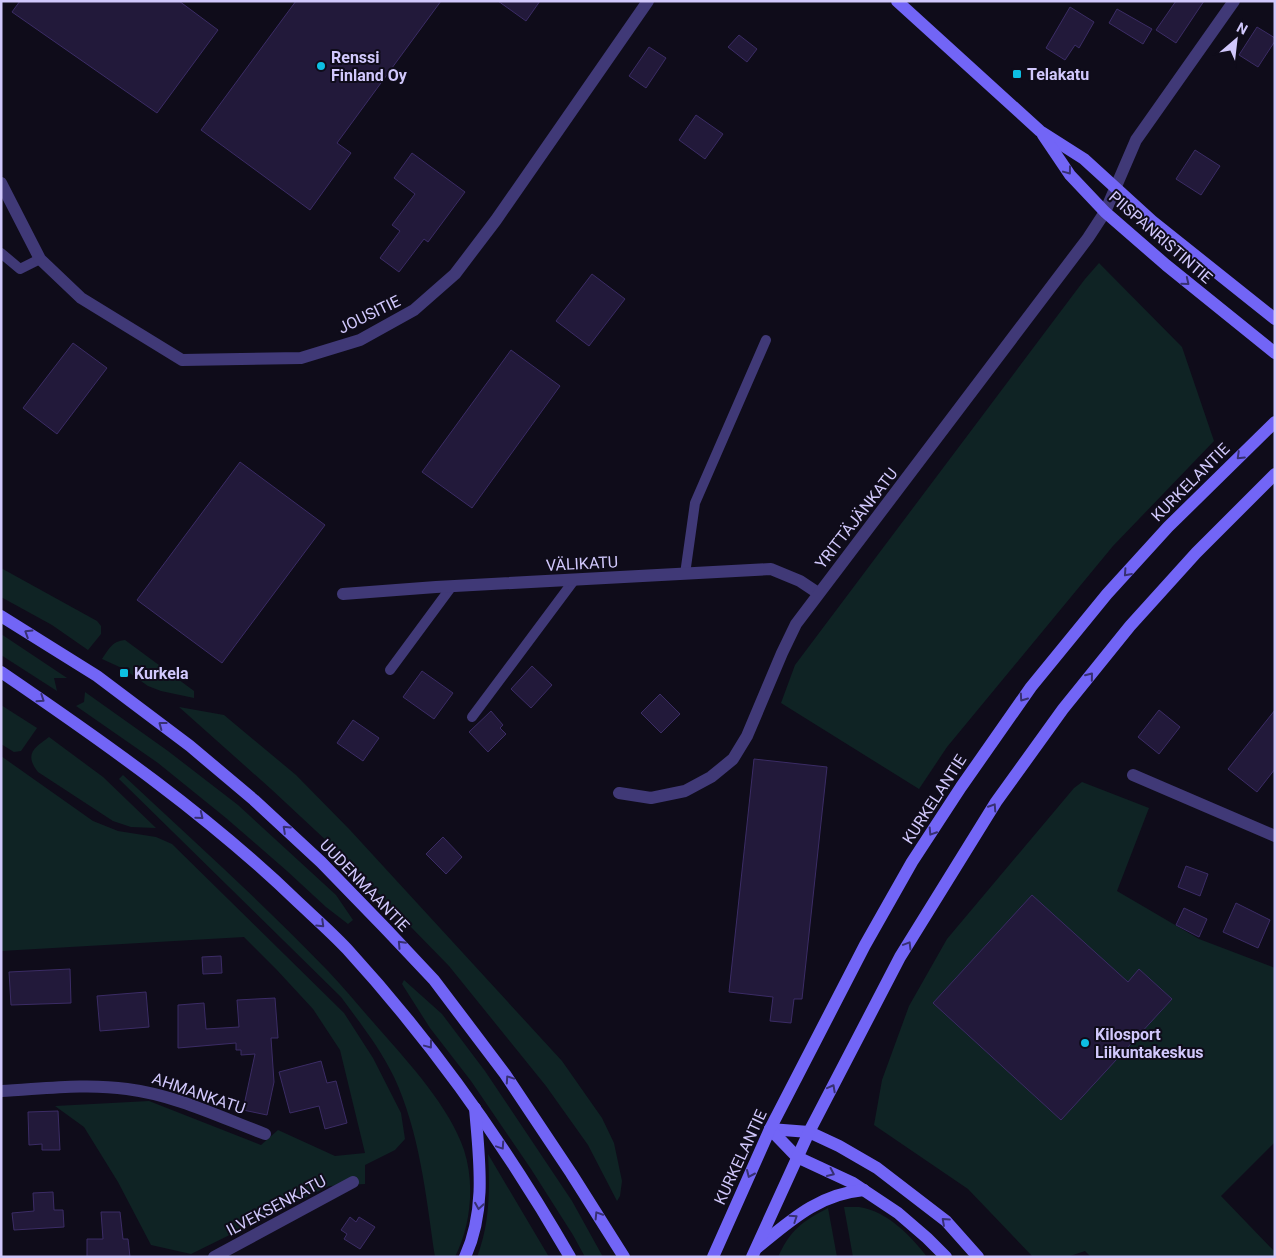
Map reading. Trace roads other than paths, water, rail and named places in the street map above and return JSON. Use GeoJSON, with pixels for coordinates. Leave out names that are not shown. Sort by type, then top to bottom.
{"type":"FeatureCollection","features":[{"type":"Feature","properties":{"kind":"main road","name":"PIISPANRISTINTIE"},"geometry":{"type":"LineString","coordinates":[[897,1],[1040,131],[1084,159],[1152,221],[1275,319]]}},
{"type":"Feature","properties":{"kind":"main road","name":"PIISPANRISTINTIE"},"geometry":{"type":"LineString","coordinates":[[1040,131],[1070,175],[1105,212],[1166,265],[1275,353]]}},
{"type":"Feature","properties":{"kind":"main road","name":"KURKELANTIE"},"geometry":{"type":"LineString","coordinates":[[713,1257],[770,1129],[865,944],[908,870],[961,787],[1030,687],[1107,594],[1168,527],[1275,422]]}},
{"type":"Feature","properties":{"kind":"main road"},"geometry":{"type":"LineString","coordinates":[[754,1252],[809,1132],[900,957],[996,802],[1063,709],[1130,626],[1196,553],[1275,474]]}},
{"type":"Feature","properties":{"kind":"main road","name":"UUDENMAANTIE"},"geometry":{"type":"LineString","coordinates":[[1,616],[96,676],[190,746],[254,800],[321,862],[434,980],[505,1074],[624,1257]]}},
{"type":"Feature","properties":{"kind":"main road"},"geometry":{"type":"LineString","coordinates":[[1,672],[162,785],[231,840],[345,947],[413,1025],[474,1105],[518,1170],[570,1257]]}},
{"type":"Feature","properties":{"kind":"main road"},"geometry":{"type":"LineString","coordinates":[[465,1257],[473,1236],[480,1200],[481,1181],[474,1105]]}},
{"type":"Feature","properties":{"kind":"main road"},"geometry":{"type":"LineString","coordinates":[[770,1129],[809,1132],[839,1146],[890,1178],[946,1221],[978,1257]]}},
{"type":"Feature","properties":{"kind":"main road"},"geometry":{"type":"LineString","coordinates":[[770,1129],[798,1157],[853,1183],[898,1212],[946,1257]]}},
{"type":"Feature","properties":{"kind":"main road"},"geometry":{"type":"LineString","coordinates":[[754,1252],[790,1221],[828,1197],[864,1190]]}},
{"type":"Feature","properties":{"kind":"street","name":"JOUSITIE"},"geometry":{"type":"LineString","coordinates":[[1,183],[40,259],[81,298],[182,360],[301,358],[360,340],[414,310],[455,274],[496,220],[648,1]]}},
{"type":"Feature","properties":{"kind":"street"},"geometry":{"type":"LineString","coordinates":[[1105,212],[1136,140],[1234,1]]}},
{"type":"Feature","properties":{"kind":"street","name":"YRITTÄJÄNKATU"},"geometry":{"type":"LineString","coordinates":[[619,793],[650,798],[686,791],[711,777],[733,759],[747,736],[796,624],[1088,238],[1105,212]]}},
{"type":"Feature","properties":{"kind":"street","name":"VÄLIKATU"},"geometry":{"type":"LineString","coordinates":[[343,594],[452,586],[771,569],[800,581],[818,593]]}},
{"type":"Feature","properties":{"kind":"street"},"geometry":{"type":"LineString","coordinates":[[1133,775],[1275,836]]}},
{"type":"Feature","properties":{"kind":"street","name":"AHMANKATU"},"geometry":{"type":"LineString","coordinates":[[1,1091],[95,1087],[126,1088],[155,1094],[265,1134]]}},
{"type":"Feature","properties":{"kind":"street","name":"ILVEKSENKATU"},"geometry":{"type":"LineString","coordinates":[[214,1257],[353,1182]]}},
{"type":"Feature","properties":{"kind":"lane"},"geometry":{"type":"LineString","coordinates":[[1,253],[20,269],[40,259]]}},
{"type":"Feature","properties":{"kind":"lane"},"geometry":{"type":"LineString","coordinates":[[685,574],[695,503],[766,340]]}},
{"type":"Feature","properties":{"kind":"lane"},"geometry":{"type":"LineString","coordinates":[[472,717],[575,579]]}},
{"type":"Feature","properties":{"kind":"lane"},"geometry":{"type":"LineString","coordinates":[[390,670],[452,586]]}},
{"type":"Feature","properties":{"kind":"place","name":"Renssi Finland Oy"},"geometry":{"type":"Point","coordinates":[321,66]}},
{"type":"Feature","properties":{"kind":"place","name":"Telakatu"},"geometry":{"type":"Point","coordinates":[1017,74]}},
{"type":"Feature","properties":{"kind":"place","name":"Kurkela"},"geometry":{"type":"Point","coordinates":[124,673]}},
{"type":"Feature","properties":{"kind":"place","name":"Kilosport Liikuntakeskus"},"geometry":{"type":"Point","coordinates":[1085,1043]}}]}
